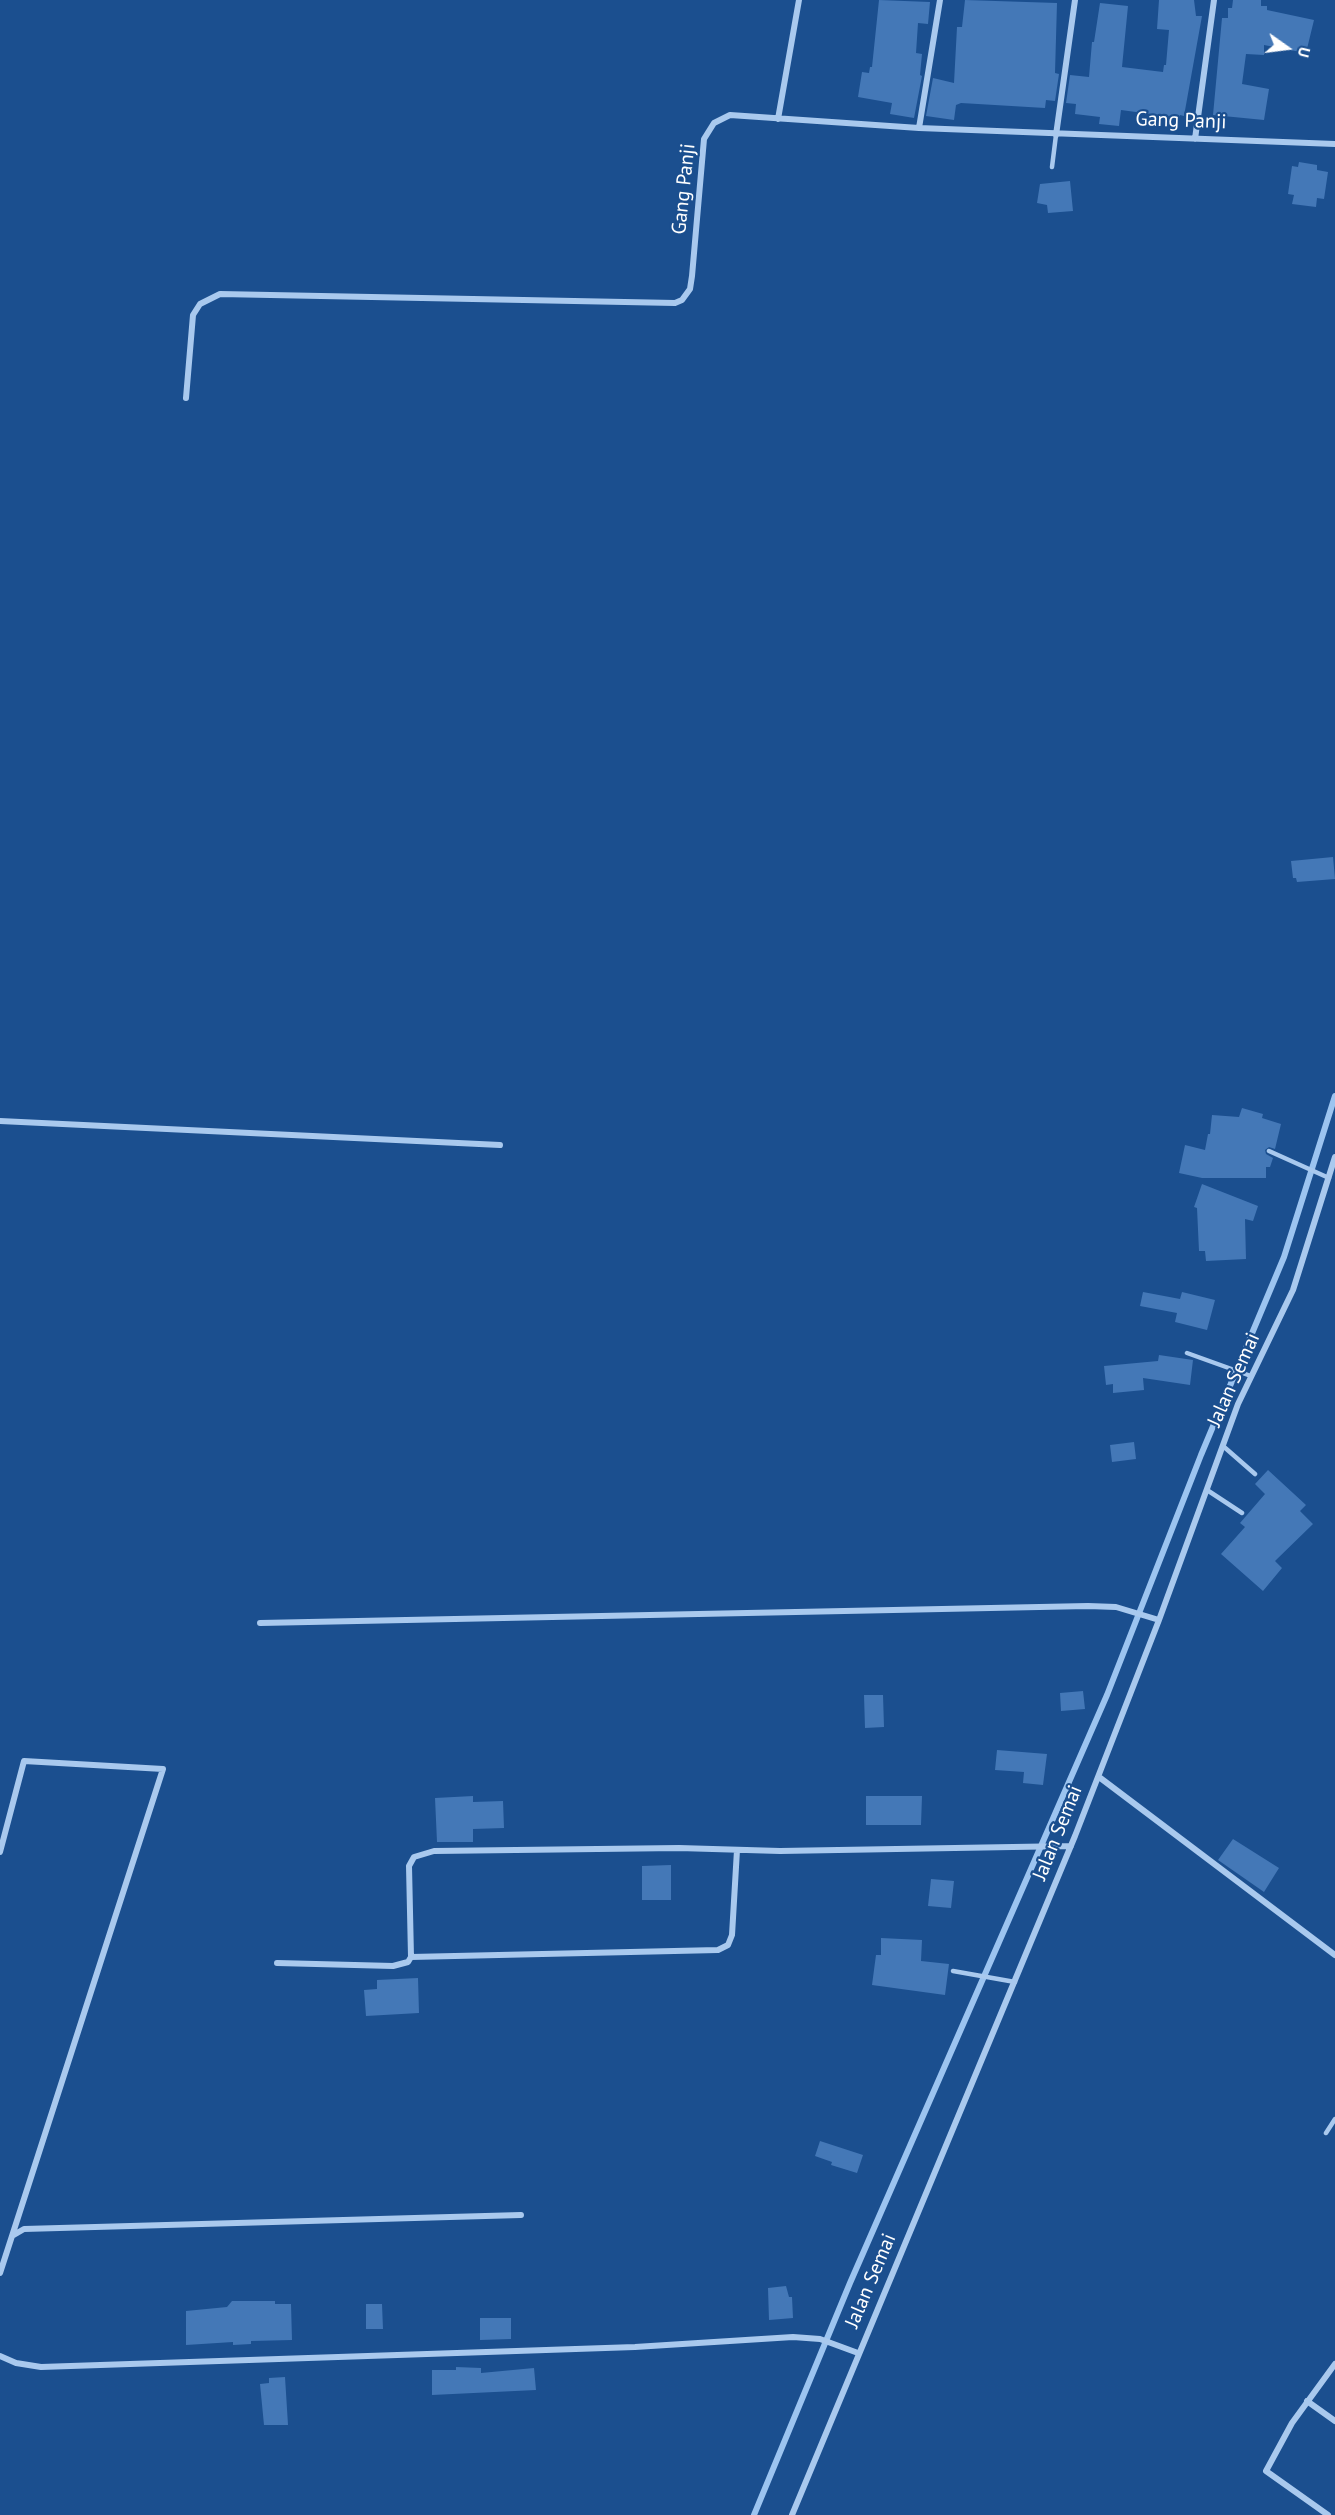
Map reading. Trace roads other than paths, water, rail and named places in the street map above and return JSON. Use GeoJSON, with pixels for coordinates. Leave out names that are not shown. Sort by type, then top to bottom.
{"type":"FeatureCollection","features":[{"type":"Feature","properties":{"kind":"street"},"geometry":{"type":"LineString","coordinates":[[778,119],[799,0]]}},
{"type":"Feature","properties":{"kind":"street"},"geometry":{"type":"LineString","coordinates":[[919,128],[940,0]]}},
{"type":"Feature","properties":{"kind":"street"},"geometry":{"type":"LineString","coordinates":[[1056,135],[1075,0]]}},
{"type":"Feature","properties":{"kind":"street"},"geometry":{"type":"LineString","coordinates":[[1195,139],[1214,0]]}},
{"type":"Feature","properties":{"kind":"street","name":"Gang Panji"},"geometry":{"type":"LineString","coordinates":[[186,398],[193,315],[200,304],[220,294],[663,302],[682,300],[690,289],[703,147],[708,130],[717,120],[730,115],[1056,135],[1335,144]]}},
{"type":"Feature","properties":{"kind":"street"},"geometry":{"type":"LineString","coordinates":[[0,1121],[500,1145]]}},
{"type":"Feature","properties":{"kind":"street","name":"Jalan Semai"},"geometry":{"type":"LineString","coordinates":[[792,2515],[1099,1777],[1223,1446],[1251,1376],[1293,1290],[1335,1157]]}},
{"type":"Feature","properties":{"kind":"street"},"geometry":{"type":"LineString","coordinates":[[260,1623],[1116,1607],[1159,1620]]}},
{"type":"Feature","properties":{"kind":"street"},"geometry":{"type":"LineString","coordinates":[[0,1852],[24,1761],[163,1769],[0,2272]]}},
{"type":"Feature","properties":{"kind":"street"},"geometry":{"type":"LineString","coordinates":[[1099,1777],[1335,1955]]}},
{"type":"Feature","properties":{"kind":"street"},"geometry":{"type":"LineString","coordinates":[[411,1957],[408,1872],[414,1857],[422,1853],[679,1848],[737,1850],[1071,1846]]}},
{"type":"Feature","properties":{"kind":"street"},"geometry":{"type":"LineString","coordinates":[[277,1963],[393,1966],[400,1965],[411,1957],[718,1950],[728,1945],[732,1935],[737,1850]]}},
{"type":"Feature","properties":{"kind":"street"},"geometry":{"type":"LineString","coordinates":[[12,2236],[24,2229],[104,2224],[521,2215]]}},
{"type":"Feature","properties":{"kind":"street"},"geometry":{"type":"LineString","coordinates":[[0,2356],[16,2363],[41,2367],[635,2347],[793,2337],[820,2339],[858,2353]]}},
{"type":"Feature","properties":{"kind":"street"},"geometry":{"type":"LineString","coordinates":[[1328,2515],[1266,2471],[1308,2401],[1335,2364]]}},
{"type":"Feature","properties":{"kind":"street"},"geometry":{"type":"LineString","coordinates":[[1308,2401],[1335,2421]]}},
{"type":"Feature","properties":{"kind":"lane"},"geometry":{"type":"LineString","coordinates":[[1052,167],[1056,135]]}},
{"type":"Feature","properties":{"kind":"lane"},"geometry":{"type":"LineString","coordinates":[[1269,1151],[1329,1178]]}},
{"type":"Feature","properties":{"kind":"lane"},"geometry":{"type":"LineString","coordinates":[[1187,1353],[1251,1376]]}},
{"type":"Feature","properties":{"kind":"lane"},"geometry":{"type":"LineString","coordinates":[[1223,1446],[1255,1474]]}},
{"type":"Feature","properties":{"kind":"lane"},"geometry":{"type":"LineString","coordinates":[[1207,1490],[1242,1513]]}},
{"type":"Feature","properties":{"kind":"lane"},"geometry":{"type":"LineString","coordinates":[[953,1971],[1015,1982]]}},
{"type":"Feature","properties":{"kind":"lane"},"geometry":{"type":"LineString","coordinates":[[1326,2133],[1335,2119]]}},
{"type":"Feature","properties":{"kind":"waterway"},"geometry":{"type":"LineString","coordinates":[[754,2515],[850,2283],[1107,1695],[1201,1455],[1284,1257],[1335,1096]]}}]}
